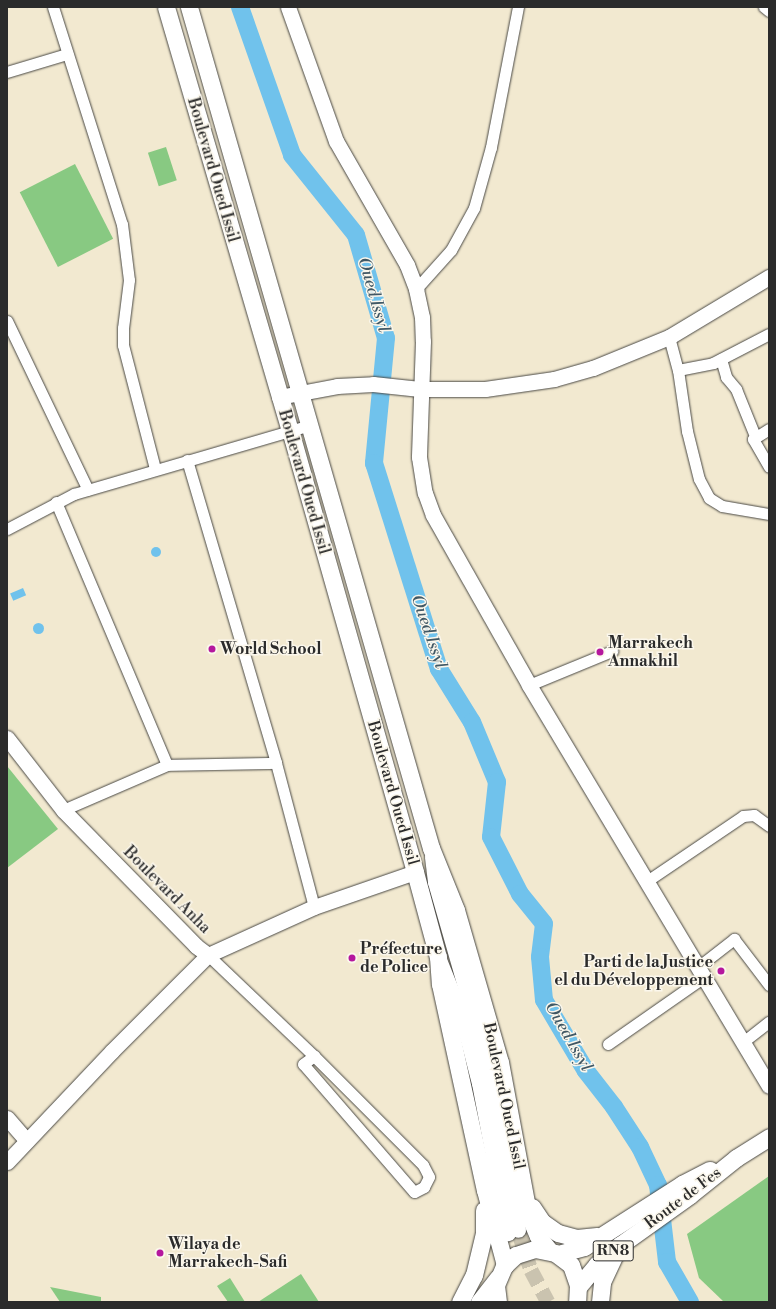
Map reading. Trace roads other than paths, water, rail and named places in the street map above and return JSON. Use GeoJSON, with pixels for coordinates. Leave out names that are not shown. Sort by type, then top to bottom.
{"type":"FeatureCollection","features":[{"type":"Feature","properties":{"kind":"main road","name":"Boulevard Oued Issil"},"geometry":{"type":"LineString","coordinates":[[166,7],[279,397],[290,430],[438,957],[440,984],[501,1271],[498,1302]]}},
{"type":"Feature","properties":{"kind":"main road","name":"Boulevard Oued Issil"},"geometry":{"type":"LineString","coordinates":[[189,7],[431,848],[456,910],[500,1062],[524,1196],[532,1225],[553,1252]]}},
{"type":"Feature","properties":{"kind":"main road","name":"Route de Fes"},"geometry":{"type":"LineString","coordinates":[[553,1252],[584,1247],[607,1234],[647,1216],[769,1137]]}},
{"type":"Feature","properties":{"kind":"main road"},"geometry":{"type":"LineString","coordinates":[[460,1302],[474,1275],[484,1233],[485,1190]]}},
{"type":"Feature","properties":{"kind":"main road"},"geometry":{"type":"LineString","coordinates":[[524,1196],[542,1222],[558,1233],[577,1238],[607,1234]]}},
{"type":"Feature","properties":{"kind":"main road","name":"Route de Fes"},"geometry":{"type":"LineString","coordinates":[[578,1294],[597,1264],[620,1245],[647,1216]]}},
{"type":"Feature","properties":{"kind":"main road"},"geometry":{"type":"LineString","coordinates":[[600,1302],[604,1276],[620,1245]]}},
{"type":"Feature","properties":{"kind":"main road","name":"RN8"},"geometry":{"type":"LineString","coordinates":[[479,1302],[501,1271],[524,1251],[553,1252],[572,1267],[578,1294]]}},
{"type":"Feature","properties":{"kind":"street"},"geometry":{"type":"LineString","coordinates":[[53,7],[122,224],[129,280],[123,328],[123,346],[155,468]]}},
{"type":"Feature","properties":{"kind":"street"},"geometry":{"type":"LineString","coordinates":[[288,7],[336,142],[407,265],[416,289],[422,316],[419,457],[425,493],[432,515],[529,685],[769,1086]]}},
{"type":"Feature","properties":{"kind":"street"},"geometry":{"type":"LineString","coordinates":[[416,289],[450,250],[474,208],[491,147],[518,7]]}},
{"type":"Feature","properties":{"kind":"street"},"geometry":{"type":"LineString","coordinates":[[764,7],[769,12]]}},
{"type":"Feature","properties":{"kind":"street"},"geometry":{"type":"LineString","coordinates":[[7,72],[67,54]]}},
{"type":"Feature","properties":{"kind":"street"},"geometry":{"type":"LineString","coordinates":[[279,397],[300,392],[374,384],[420,389],[485,389],[554,379],[593,368],[669,337],[769,277]]}},
{"type":"Feature","properties":{"kind":"street"},"geometry":{"type":"LineString","coordinates":[[7,321],[88,490]]}},
{"type":"Feature","properties":{"kind":"street"},"geometry":{"type":"LineString","coordinates":[[678,370],[721,359],[769,334]]}},
{"type":"Feature","properties":{"kind":"street"},"geometry":{"type":"LineString","coordinates":[[669,337],[678,370],[687,431],[699,479],[709,498],[722,506],[769,514]]}},
{"type":"Feature","properties":{"kind":"street"},"geometry":{"type":"LineString","coordinates":[[721,359],[726,377],[736,389],[755,436],[754,440],[769,467]]}},
{"type":"Feature","properties":{"kind":"street"},"geometry":{"type":"LineString","coordinates":[[7,529],[56,502],[88,490],[155,468],[310,425]]}},
{"type":"Feature","properties":{"kind":"street"},"geometry":{"type":"LineString","coordinates":[[755,436],[769,429]]}},
{"type":"Feature","properties":{"kind":"street"},"geometry":{"type":"LineString","coordinates":[[187,460],[276,763],[314,907]]}},
{"type":"Feature","properties":{"kind":"street"},"geometry":{"type":"LineString","coordinates":[[56,502],[167,765]]}},
{"type":"Feature","properties":{"kind":"street"},"geometry":{"type":"LineString","coordinates":[[529,685],[612,651]]}},
{"type":"Feature","properties":{"kind":"street","name":"Boulevard Anha"},"geometry":{"type":"LineString","coordinates":[[7,738],[63,810],[196,946],[208,954],[314,1056],[423,1166],[429,1177],[424,1187],[414,1192],[302,1064],[314,1056]]}},
{"type":"Feature","properties":{"kind":"street"},"geometry":{"type":"LineString","coordinates":[[63,810],[167,765],[276,763]]}},
{"type":"Feature","properties":{"kind":"street"},"geometry":{"type":"LineString","coordinates":[[647,881],[743,816],[754,815],[769,826]]}},
{"type":"Feature","properties":{"kind":"street","name":"Boulevard Oued Issil"},"geometry":{"type":"LineString","coordinates":[[431,848],[435,882],[473,1008],[488,1067],[513,1231],[462,1017],[450,982],[438,957]]}},
{"type":"Feature","properties":{"kind":"street"},"geometry":{"type":"LineString","coordinates":[[7,1162],[208,954],[314,907],[415,872]]}},
{"type":"Feature","properties":{"kind":"street"},"geometry":{"type":"LineString","coordinates":[[608,1044],[701,972],[734,939],[769,985]]}},
{"type":"Feature","properties":{"kind":"street"},"geometry":{"type":"LineString","coordinates":[[743,1042],[769,1022]]}},
{"type":"Feature","properties":{"kind":"street"},"geometry":{"type":"LineString","coordinates":[[7,1118],[27,1141]]}},
{"type":"Feature","properties":{"kind":"water"},"geometry":{"type":"Polygon","coordinates":[[[154,547],[158,547],[160,548],[160,556],[154,557],[151,554],[151,550],[154,547]]]}},
{"type":"Feature","properties":{"kind":"water"},"geometry":{"type":"Polygon","coordinates":[[[23,588],[26,595],[13,601],[10,593],[23,588]]]}},
{"type":"Feature","properties":{"kind":"water"},"geometry":{"type":"Polygon","coordinates":[[[38,622],[42,624],[44,628],[42,632],[38,634],[34,632],[32,628],[34,624],[38,622]]]}},
{"type":"Feature","properties":{"kind":"waterway","name":"Oued Issyl"},"geometry":{"type":"LineString","coordinates":[[240,7],[292,155],[356,235],[386,338],[374,463],[439,669],[472,722],[497,782],[491,837],[520,894],[544,924],[540,957],[544,1000],[586,1071],[614,1107],[640,1147],[658,1185],[667,1262],[690,1302]]}},
{"type":"Feature","properties":{"kind":"tunnel"},"geometry":{"type":"LineString","coordinates":[[518,1230],[531,1270],[548,1302]]}},
{"type":"Feature","properties":{"kind":"place","name":"World School"},"geometry":{"type":"Point","coordinates":[212,649]}},
{"type":"Feature","properties":{"kind":"place","name":"Marrakech Annakhil"},"geometry":{"type":"Point","coordinates":[600,652]}},
{"type":"Feature","properties":{"kind":"place","name":"Préfecture de Police"},"geometry":{"type":"Point","coordinates":[352,958]}},
{"type":"Feature","properties":{"kind":"place","name":"Parti de la Justice el du Développement"},"geometry":{"type":"Point","coordinates":[721,971]}},
{"type":"Feature","properties":{"kind":"place","name":"Wilaya de Marrakech-Safi"},"geometry":{"type":"Point","coordinates":[160,1253]}}]}
